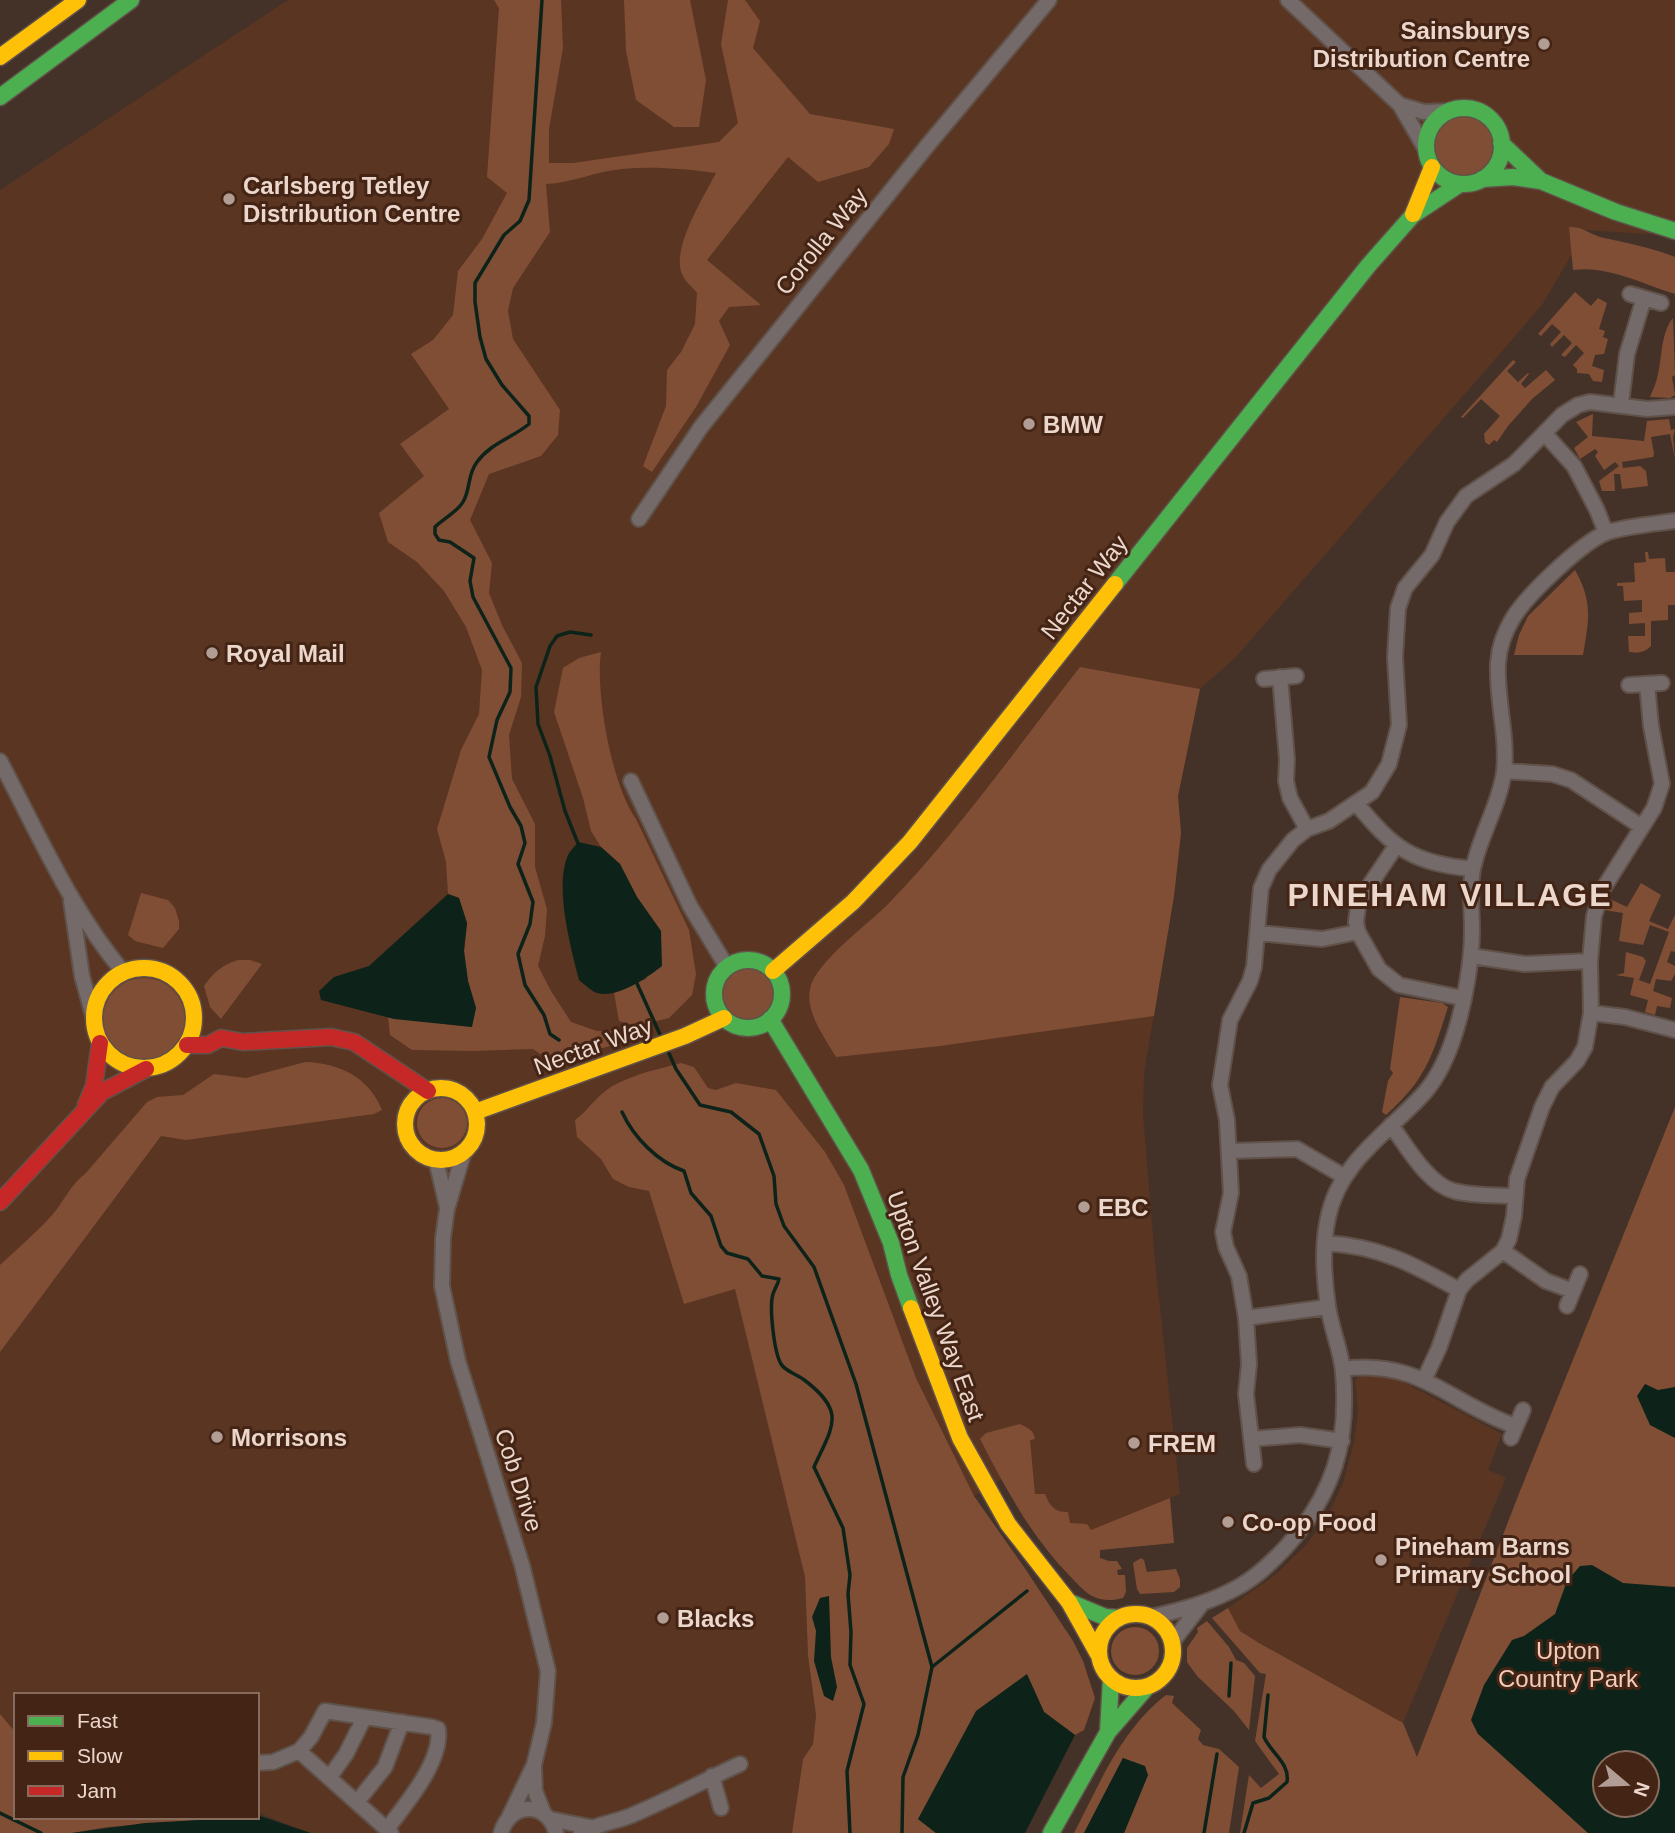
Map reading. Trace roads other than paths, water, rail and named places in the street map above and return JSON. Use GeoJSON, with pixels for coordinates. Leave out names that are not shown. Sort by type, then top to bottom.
{"type":"FeatureCollection","features":[{"type":"Feature","properties":{"kind":"main road"},"geometry":{"type":"LineString","coordinates":[[0,57],[78,0]]}},
{"type":"Feature","properties":{"kind":"main road"},"geometry":{"type":"LineString","coordinates":[[0,97],[131,0]]}},
{"type":"Feature","properties":{"kind":"main road"},"geometry":{"type":"LineString","coordinates":[[1482,179],[1492,171],[1498,161],[1501,143],[1497,128],[1479,111],[1460,108],[1448,111],[1432,124],[1428,134],[1426,150],[1432,167],[1440,175],[1460,184],[1513,177],[1541,181],[1616,212],[1675,231]]}},
{"type":"Feature","properties":{"kind":"main road"},"geometry":{"type":"LineString","coordinates":[[1501,143],[1541,181]]}},
{"type":"Feature","properties":{"kind":"main road","name":"Nectar Way"},"geometry":{"type":"LineString","coordinates":[[773,971],[853,902],[910,842],[1333,309],[1413,215],[1432,167]]}},
{"type":"Feature","properties":{"kind":"main road","name":"Nectar Way"},"geometry":{"type":"LineString","coordinates":[[1413,215],[1460,184]]}},
{"type":"Feature","properties":{"kind":"main road"},"geometry":{"type":"LineString","coordinates":[[746,960],[756,961],[773,971],[782,989],[782,998],[779,1008],[770,1019],[755,1027],[744,1027],[733,1024],[724,1017],[714,997],[715,986],[727,967],[746,960]]}},
{"type":"Feature","properties":{"kind":"main road"},"geometry":{"type":"LineString","coordinates":[[0,1202],[102,1092],[146,1069],[170,1061],[187,1045],[194,1021],[189,996],[178,982],[164,972],[148,968],[124,973],[111,981],[102,992],[94,1019],[100,1043],[94,1086],[84,1109]]}},
{"type":"Feature","properties":{"kind":"main road","name":"Nectar Way"},"geometry":{"type":"LineString","coordinates":[[475,1112],[685,1036],[724,1017]]}},
{"type":"Feature","properties":{"kind":"main road","name":"Upton Valley Way East"},"geometry":{"type":"LineString","coordinates":[[770,1019],[861,1170],[891,1243],[899,1275],[960,1438],[1007,1524],[1069,1602],[1098,1654]]}},
{"type":"Feature","properties":{"kind":"main road"},"geometry":{"type":"LineString","coordinates":[[194,1021],[213,1029],[221,1038],[243,1042],[331,1037],[354,1042],[428,1091]]}},
{"type":"Feature","properties":{"kind":"main road"},"geometry":{"type":"LineString","coordinates":[[187,1045],[208,1045],[221,1038]]}},
{"type":"Feature","properties":{"kind":"main road"},"geometry":{"type":"LineString","coordinates":[[100,1043],[120,1062],[146,1069]]}},
{"type":"Feature","properties":{"kind":"main road"},"geometry":{"type":"LineString","coordinates":[[387,1063],[410,1106]]}},
{"type":"Feature","properties":{"kind":"main road"},"geometry":{"type":"LineString","coordinates":[[451,1089],[470,1102],[475,1112],[476,1133],[464,1152],[446,1160],[424,1156],[408,1138],[405,1127],[410,1106],[417,1097],[428,1091],[451,1089]]}},
{"type":"Feature","properties":{"kind":"main road","name":"Upton Valley Way East"},"geometry":{"type":"LineString","coordinates":[[1069,1602],[1105,1617],[1119,1618]]}},
{"type":"Feature","properties":{"kind":"main road"},"geometry":{"type":"LineString","coordinates":[[1135,1614],[1160,1622],[1172,1641],[1173,1651],[1168,1671],[1162,1678],[1147,1686],[1135,1688],[1122,1686],[1111,1679],[1101,1664],[1098,1646],[1105,1629],[1119,1618],[1135,1614]]}},
{"type":"Feature","properties":{"kind":"main road"},"geometry":{"type":"LineString","coordinates":[[1108,1732],[1111,1679]]}},
{"type":"Feature","properties":{"kind":"main road"},"geometry":{"type":"LineString","coordinates":[[1051,1833],[1108,1732],[1147,1686]]}},
{"type":"Feature","properties":{"kind":"street","name":"Corolla Way"},"geometry":{"type":"LineString","coordinates":[[639,519],[701,427],[944,125],[1049,0]]}},
{"type":"Feature","properties":{"kind":"street"},"geometry":{"type":"LineString","coordinates":[[1288,0],[1400,105],[1426,150]]}},
{"type":"Feature","properties":{"kind":"street"},"geometry":{"type":"LineString","coordinates":[[1400,105],[1424,112],[1448,111]]}},
{"type":"Feature","properties":{"kind":"street"},"geometry":{"type":"LineString","coordinates":[[1621,404],[1637,296],[1661,303]]}},
{"type":"Feature","properties":{"kind":"street"},"geometry":{"type":"LineString","coordinates":[[1254,1464],[1246,1394],[1249,1364],[1246,1318],[1239,1276],[1226,1247],[1223,1232],[1231,1193],[1230,1150],[1220,1085],[1227,1031],[1254,967],[1262,888],[1269,870],[1293,840],[1307,829],[1329,821],[1372,792],[1389,764],[1399,725],[1395,657],[1395,622],[1398,608],[1405,588],[1432,555],[1447,522],[1466,496],[1514,464],[1562,415],[1578,405],[1590,402],[1647,409],[1675,407]]}},
{"type":"Feature","properties":{"kind":"street"},"geometry":{"type":"LineString","coordinates":[[1545,434],[1574,466],[1606,533]]}},
{"type":"Feature","properties":{"kind":"street"},"geometry":{"type":"LineString","coordinates":[[1151,1617],[1201,1605],[1242,1586],[1274,1561],[1305,1526],[1318,1508],[1332,1479],[1345,1422],[1343,1369],[1328,1307],[1325,1243],[1328,1216],[1337,1189],[1353,1164],[1427,1090],[1441,1067],[1456,1030],[1471,956],[1473,869],[1497,802],[1504,771],[1498,663],[1504,637],[1514,616],[1542,584],[1576,553],[1606,533],[1675,521]]}},
{"type":"Feature","properties":{"kind":"street"},"geometry":{"type":"LineString","coordinates":[[1264,679],[1296,676]]}},
{"type":"Feature","properties":{"kind":"street"},"geometry":{"type":"LineString","coordinates":[[1280,677],[1287,759],[1286,781],[1290,798],[1307,829]]}},
{"type":"Feature","properties":{"kind":"street"},"geometry":{"type":"LineString","coordinates":[[1629,685],[1662,683]]}},
{"type":"Feature","properties":{"kind":"street"},"geometry":{"type":"LineString","coordinates":[[1424,1380],[1439,1348],[1459,1290],[1467,1280],[1503,1251],[1508,1239],[1514,1216],[1514,1196],[1524,1156],[1546,1096],[1577,1061],[1585,1047],[1591,1013],[1590,961],[1594,916],[1603,889],[1669,785],[1650,716],[1647,684]]}},
{"type":"Feature","properties":{"kind":"street"},"geometry":{"type":"LineString","coordinates":[[0,761],[70,896],[124,973]]}},
{"type":"Feature","properties":{"kind":"street"},"geometry":{"type":"LineString","coordinates":[[1504,771],[1552,774],[1571,780],[1642,827]]}},
{"type":"Feature","properties":{"kind":"street"},"geometry":{"type":"LineString","coordinates":[[631,781],[690,906],[727,967]]}},
{"type":"Feature","properties":{"kind":"street"},"geometry":{"type":"LineString","coordinates":[[1356,803],[1396,846],[1432,863],[1473,869]]}},
{"type":"Feature","properties":{"kind":"street"},"geometry":{"type":"LineString","coordinates":[[1396,846],[1363,895],[1358,907],[1358,932],[1379,969],[1399,985],[1462,998]]}},
{"type":"Feature","properties":{"kind":"street"},"geometry":{"type":"LineString","coordinates":[[70,896],[82,976],[94,1019]]}},
{"type":"Feature","properties":{"kind":"street"},"geometry":{"type":"LineString","coordinates":[[1258,933],[1322,939],[1358,932]]}},
{"type":"Feature","properties":{"kind":"street"},"geometry":{"type":"LineString","coordinates":[[1471,956],[1525,964],[1590,961]]}},
{"type":"Feature","properties":{"kind":"street"},"geometry":{"type":"LineString","coordinates":[[1591,1013],[1625,1017],[1675,1030]]}},
{"type":"Feature","properties":{"kind":"street"},"geometry":{"type":"LineString","coordinates":[[1391,1125],[1434,1181],[1446,1188],[1455,1192],[1514,1196]]}},
{"type":"Feature","properties":{"kind":"street"},"geometry":{"type":"LineString","coordinates":[[1230,1150],[1297,1149],[1345,1177]]}},
{"type":"Feature","properties":{"kind":"street","name":"Cob Drive"},"geometry":{"type":"LineString","coordinates":[[464,1152],[447,1209],[443,1238],[442,1286],[452,1335],[484,1449],[522,1565],[548,1671],[544,1723],[534,1765],[501,1833]]}},
{"type":"Feature","properties":{"kind":"street","name":"Cob Drive"},"geometry":{"type":"LineString","coordinates":[[436,1160],[447,1209]]}},
{"type":"Feature","properties":{"kind":"street"},"geometry":{"type":"LineString","coordinates":[[1325,1243],[1354,1245],[1392,1255],[1459,1290]]}},
{"type":"Feature","properties":{"kind":"street"},"geometry":{"type":"LineString","coordinates":[[1503,1251],[1546,1281],[1573,1291]]}},
{"type":"Feature","properties":{"kind":"street"},"geometry":{"type":"LineString","coordinates":[[1567,1306],[1580,1274]]}},
{"type":"Feature","properties":{"kind":"street"},"geometry":{"type":"LineString","coordinates":[[1246,1318],[1328,1307]]}},
{"type":"Feature","properties":{"kind":"street"},"geometry":{"type":"LineString","coordinates":[[1343,1369],[1367,1366],[1403,1371],[1502,1421],[1513,1432],[1523,1410]]}},
{"type":"Feature","properties":{"kind":"street"},"geometry":{"type":"LineString","coordinates":[[1252,1439],[1300,1435],[1342,1441]]}},
{"type":"Feature","properties":{"kind":"street"},"geometry":{"type":"LineString","coordinates":[[1172,1641],[1201,1605]]}},
{"type":"Feature","properties":{"kind":"street"},"geometry":{"type":"LineString","coordinates":[[259,1763],[273,1762],[299,1751],[311,1737],[325,1711],[432,1727],[438,1729],[439,1735],[425,1776],[389,1831],[299,1751]]}},
{"type":"Feature","properties":{"kind":"street"},"geometry":{"type":"LineString","coordinates":[[329,1778],[346,1754],[364,1718]]}},
{"type":"Feature","properties":{"kind":"street"},"geometry":{"type":"LineString","coordinates":[[357,1802],[384,1767],[402,1722]]}},
{"type":"Feature","properties":{"kind":"street","name":"Cob Drive"},"geometry":{"type":"LineString","coordinates":[[534,1765],[535,1791],[556,1833]]}},
{"type":"Feature","properties":{"kind":"street"},"geometry":{"type":"LineString","coordinates":[[509,1817],[515,1812],[530,1809],[585,1830],[634,1815],[740,1765]]}},
{"type":"Feature","properties":{"kind":"street"},"geometry":{"type":"LineString","coordinates":[[712,1776],[720,1808]]}},
{"type":"Feature","properties":{"kind":"waterway"},"geometry":{"type":"LineString","coordinates":[[542,0],[529,200],[520,221],[504,235],[475,283],[480,337],[486,359],[502,385],[529,416],[529,424],[495,445],[477,462],[463,502],[435,527],[435,534],[439,540],[450,542],[474,558],[470,581],[473,597],[511,668],[510,692],[497,720],[489,757],[521,826],[525,843],[518,864],[533,902],[530,924],[518,954],[525,985],[544,1015],[550,1034],[559,1040]]}},
{"type":"Feature","properties":{"kind":"waterway"},"geometry":{"type":"LineString","coordinates":[[579,846],[565,811],[538,724],[536,687],[550,646],[557,636],[570,632],[591,635]]}},
{"type":"Feature","properties":{"kind":"waterway"},"geometry":{"type":"LineString","coordinates":[[635,979],[662,1039]]}},
{"type":"Feature","properties":{"kind":"waterway"},"geometry":{"type":"LineString","coordinates":[[667,1049],[676,1069],[700,1105],[731,1112],[759,1134],[774,1176],[776,1204],[784,1226],[814,1267],[856,1384],[932,1667]]}},
{"type":"Feature","properties":{"kind":"waterway"},"geometry":{"type":"LineString","coordinates":[[622,1112],[633,1131],[648,1148],[665,1162],[684,1171],[691,1193],[711,1216],[721,1246],[727,1253],[748,1259],[762,1276],[779,1279],[773,1294],[772,1309],[778,1358],[785,1369],[817,1391],[831,1410],[830,1429],[814,1467],[843,1528],[850,1575],[850,1665],[864,1704],[847,1771],[850,1833]]}},
{"type":"Feature","properties":{"kind":"waterway"},"geometry":{"type":"LineString","coordinates":[[902,1833],[903,1777],[918,1735],[932,1667],[1027,1591]]}},
{"type":"Feature","properties":{"kind":"waterway"},"geometry":{"type":"LineString","coordinates":[[1229,1696],[1231,1663]]}},
{"type":"Feature","properties":{"kind":"waterway"},"geometry":{"type":"LineString","coordinates":[[1244,1833],[1253,1803],[1269,1798],[1287,1782],[1286,1769],[1264,1737],[1268,1695]]}},
{"type":"Feature","properties":{"kind":"waterway"},"geometry":{"type":"LineString","coordinates":[[1204,1833],[1217,1754]]}},
{"type":"Feature","properties":{"kind":"waterway"},"geometry":{"type":"LineString","coordinates":[[0,1813],[41,1833]]}},
{"type":"Feature","properties":{"kind":"place","name":"Sainsburys Distribution Centre"},"geometry":{"type":"Point","coordinates":[1544,44]}},
{"type":"Feature","properties":{"kind":"place","name":"Carlsberg Tetley Distribution Centre"},"geometry":{"type":"Point","coordinates":[229,199]}},
{"type":"Feature","properties":{"kind":"place","name":"BMW"},"geometry":{"type":"Point","coordinates":[1029,424]}},
{"type":"Feature","properties":{"kind":"place","name":"Royal Mail"},"geometry":{"type":"Point","coordinates":[212,653]}},
{"type":"Feature","properties":{"kind":"place","name":"EBC"},"geometry":{"type":"Point","coordinates":[1084,1207]}},
{"type":"Feature","properties":{"kind":"place","name":"Morrisons"},"geometry":{"type":"Point","coordinates":[217,1437]}},
{"type":"Feature","properties":{"kind":"place","name":"FREM"},"geometry":{"type":"Point","coordinates":[1134,1443]}},
{"type":"Feature","properties":{"kind":"place","name":"Co-op Food"},"geometry":{"type":"Point","coordinates":[1228,1522]}},
{"type":"Feature","properties":{"kind":"place","name":"Pineham Barns Primary School"},"geometry":{"type":"Point","coordinates":[1381,1560]}},
{"type":"Feature","properties":{"kind":"place","name":"Blacks"},"geometry":{"type":"Point","coordinates":[663,1618]}},
{"type":"Feature","properties":{"kind":"district","name":"PINEHAM VILLAGE"},"geometry":{"type":"Point","coordinates":[1450,895]}},
{"type":"Feature","properties":{"kind":"park label","name":"Upton Country Park"},"geometry":{"type":"Point","coordinates":[1568,1664]}}]}
